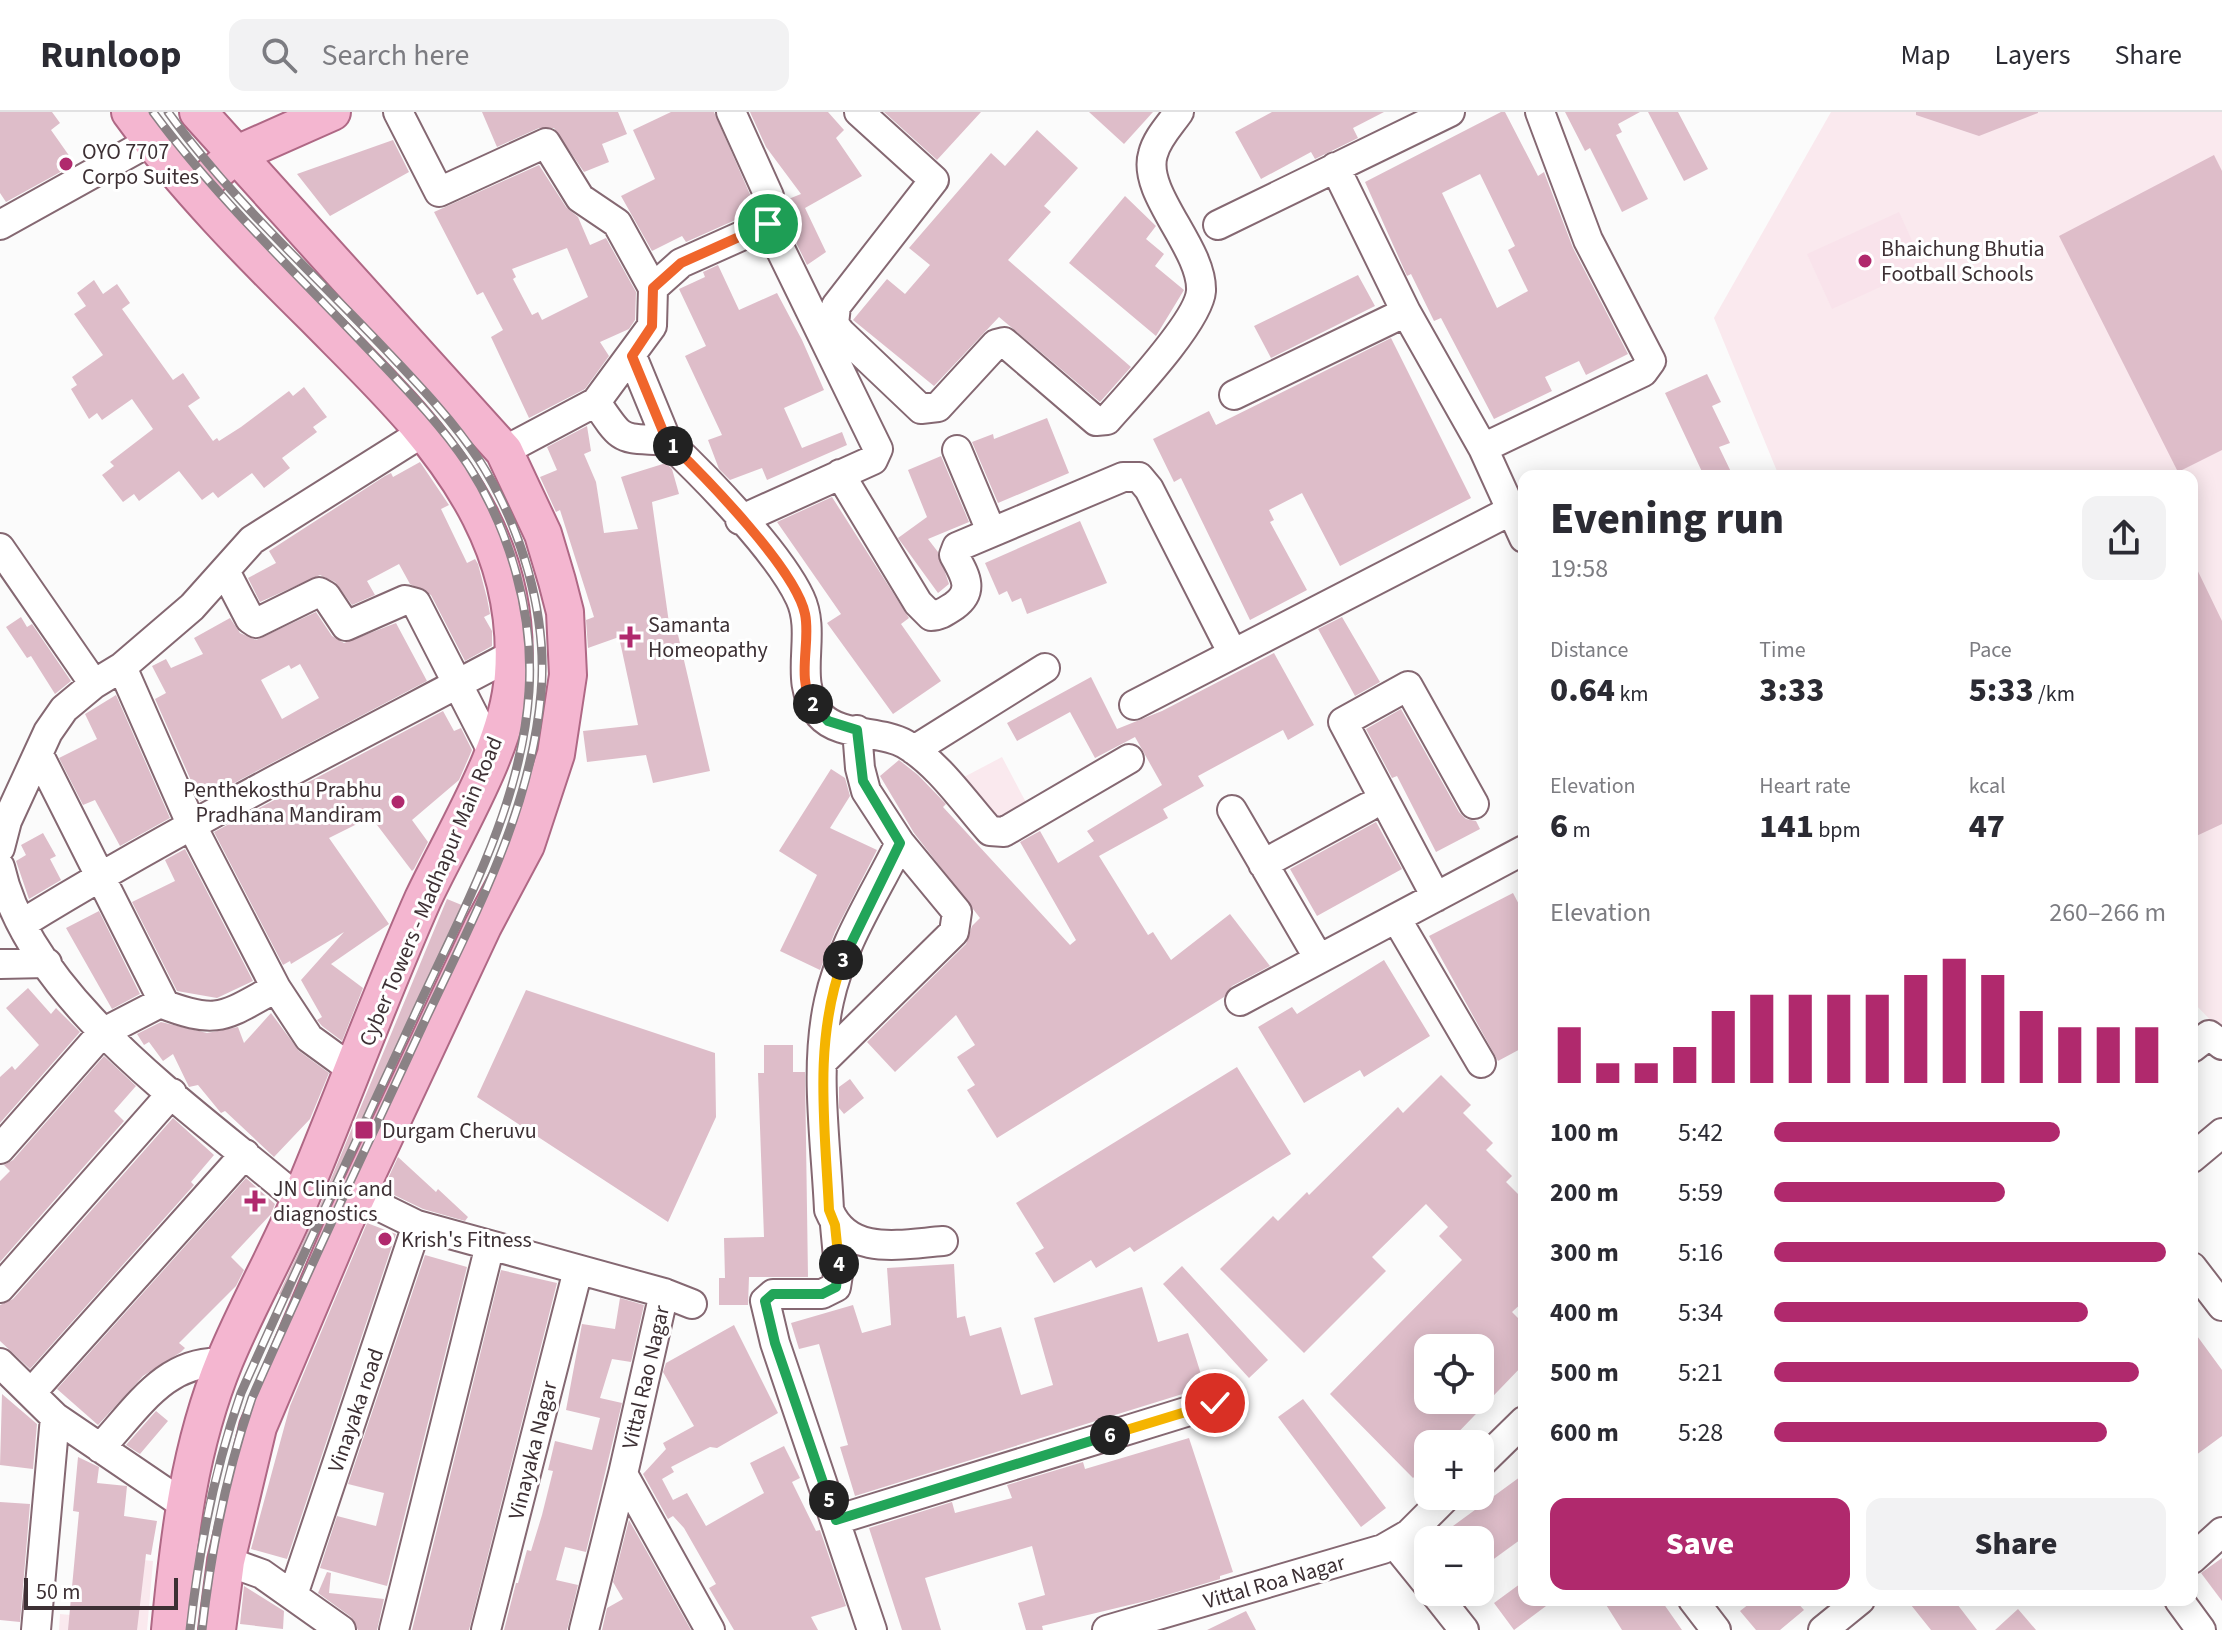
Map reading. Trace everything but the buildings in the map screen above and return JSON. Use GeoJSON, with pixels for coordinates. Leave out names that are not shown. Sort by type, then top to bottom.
{"type":"FeatureCollection","features":[{"type":"Feature","properties":{"kind":"main road","name":"Cyber Towers - Madhapur Main Road"},"geometry":{"type":"LineString","coordinates":[[130,112],[186,181],[425,431],[468,494],[509,592],[513,677],[492,751],[424,899],[300,1201],[224,1363],[193,1458],[183,1504],[170,1630]]}},
{"type":"Feature","properties":{"kind":"main road"},"geometry":{"type":"LineString","coordinates":[[186,181],[217,135],[276,112]]}},
{"type":"Feature","properties":{"kind":"main road"},"geometry":{"type":"LineString","coordinates":[[217,135],[332,112]]}},
{"type":"Feature","properties":{"kind":"main road"},"geometry":{"type":"LineString","coordinates":[[217,135],[421,355],[504,451],[543,534],[565,612],[568,675],[556,754],[526,845],[483,926],[358,1196],[258,1427],[226,1561],[217,1630]]}},
{"type":"Feature","properties":{"kind":"street"},"geometry":{"type":"LineString","coordinates":[[398,112],[439,192],[546,143],[580,198],[617,223],[653,288],[652,326],[596,402],[504,451]]}},
{"type":"Feature","properties":{"kind":"street"},"geometry":{"type":"LineString","coordinates":[[731,112],[769,196],[768,224],[877,444],[878,455],[740,520]]}},
{"type":"Feature","properties":{"kind":"street"},"geometry":{"type":"LineString","coordinates":[[859,112],[934,180],[836,306],[834,324],[921,409],[938,407],[996,344],[1004,342],[1096,421],[1107,420],[1147,375],[1196,309],[1201,291],[1195,264],[1153,175],[1152,157],[1157,143],[1179,112]]}},
{"type":"Feature","properties":{"kind":"street"},"geometry":{"type":"LineString","coordinates":[[1218,225],[1450,112]]}},
{"type":"Feature","properties":{"kind":"street"},"geometry":{"type":"LineString","coordinates":[[1483,448],[1643,372],[1651,361],[1588,240],[1540,112]]}},
{"type":"Feature","properties":{"kind":"street"},"geometry":{"type":"LineString","coordinates":[[0,225],[151,141]]}},
{"type":"Feature","properties":{"kind":"street"},"geometry":{"type":"LineString","coordinates":[[1335,167],[1403,305],[1483,448],[1518,526]]}},
{"type":"Feature","properties":{"kind":"street"},"geometry":{"type":"LineString","coordinates":[[653,288],[681,263],[768,224]]}},
{"type":"Feature","properties":{"kind":"street"},"geometry":{"type":"LineString","coordinates":[[1314,341],[1403,305]]}},
{"type":"Feature","properties":{"kind":"street"},"geometry":{"type":"LineString","coordinates":[[1234,395],[1403,305]]}},
{"type":"Feature","properties":{"kind":"street"},"geometry":{"type":"LineString","coordinates":[[632,356],[667,441],[772,552],[800,598],[806,615],[808,698],[821,717],[893,738],[914,750],[996,833],[1004,832],[1129,759]]}},
{"type":"Feature","properties":{"kind":"street"},"geometry":{"type":"LineString","coordinates":[[596,402],[617,433],[626,439],[667,441]]}},
{"type":"Feature","properties":{"kind":"street"},"geometry":{"type":"LineString","coordinates":[[0,848],[7,821],[64,709],[94,684],[122,667],[192,607],[252,540],[425,431]]}},
{"type":"Feature","properties":{"kind":"street"},"geometry":{"type":"LineString","coordinates":[[953,452],[993,525]]}},
{"type":"Feature","properties":{"kind":"street"},"geometry":{"type":"LineString","coordinates":[[840,474],[918,603],[931,616],[938,616],[964,598],[968,581],[954,551],[993,525],[1130,474],[1139,477],[1149,489],[1232,652]]}},
{"type":"Feature","properties":{"kind":"street"},"geometry":{"type":"LineString","coordinates":[[1134,705],[1510,511]]}},
{"type":"Feature","properties":{"kind":"street"},"geometry":{"type":"LineString","coordinates":[[0,548],[94,684]]}},
{"type":"Feature","properties":{"kind":"street"},"geometry":{"type":"LineString","coordinates":[[225,571],[250,619],[256,623],[319,592],[326,596],[346,626],[405,600],[416,603],[492,751]]}},
{"type":"Feature","properties":{"kind":"street"},"geometry":{"type":"LineString","coordinates":[[23,923],[99,876],[341,742],[512,655]]}},
{"type":"Feature","properties":{"kind":"street"},"geometry":{"type":"LineString","coordinates":[[122,667],[192,826],[276,988],[309,1038],[353,1070]]}},
{"type":"Feature","properties":{"kind":"street"},"geometry":{"type":"LineString","coordinates":[[914,750],[1045,668]]}},
{"type":"Feature","properties":{"kind":"street"},"geometry":{"type":"LineString","coordinates":[[1436,897],[1343,725],[1344,720],[1408,686],[1474,804]]}},
{"type":"Feature","properties":{"kind":"street"},"geometry":{"type":"LineString","coordinates":[[822,1062],[954,932],[958,924],[957,912],[950,901],[900,843],[863,781],[857,730]]}},
{"type":"Feature","properties":{"kind":"street"},"geometry":{"type":"LineString","coordinates":[[39,755],[165,1005]]}},
{"type":"Feature","properties":{"kind":"street"},"geometry":{"type":"LineString","coordinates":[[1263,864],[1368,807]]}},
{"type":"Feature","properties":{"kind":"street"},"geometry":{"type":"LineString","coordinates":[[1232,810],[1319,959]]}},
{"type":"Feature","properties":{"kind":"street"},"geometry":{"type":"LineString","coordinates":[[872,1630],[772,1331],[765,1301],[773,1294],[822,1294],[836,1287],[839,1268],[835,1225],[829,1210],[822,1062],[829,1001],[842,962],[900,843]]}},
{"type":"Feature","properties":{"kind":"street"},"geometry":{"type":"LineString","coordinates":[[1240,1001],[1518,853]]}},
{"type":"Feature","properties":{"kind":"street"},"geometry":{"type":"LineString","coordinates":[[0,867],[4,884],[23,923],[47,963],[102,1033],[300,1201]]}},
{"type":"Feature","properties":{"kind":"street"},"geometry":{"type":"LineString","coordinates":[[1396,918],[1481,1063]]}},
{"type":"Feature","properties":{"kind":"street"},"geometry":{"type":"LineString","coordinates":[[0,964],[47,963]]}},
{"type":"Feature","properties":{"kind":"street"},"geometry":{"type":"LineString","coordinates":[[0,1149],[102,1033],[160,1003],[205,1018],[219,1017],[276,988]]}},
{"type":"Feature","properties":{"kind":"street"},"geometry":{"type":"LineString","coordinates":[[2198,1043],[2209,1035],[2222,1045]]}},
{"type":"Feature","properties":{"kind":"street"},"geometry":{"type":"LineString","coordinates":[[0,1288],[172,1093]]}},
{"type":"Feature","properties":{"kind":"street"},"geometry":{"type":"LineString","coordinates":[[2198,1153],[2222,1133]]}},
{"type":"Feature","properties":{"kind":"street"},"geometry":{"type":"LineString","coordinates":[[31,1393],[245,1154]]}},
{"type":"Feature","properties":{"kind":"street"},"geometry":{"type":"LineString","coordinates":[[358,1196],[417,1225],[664,1293],[692,1304]]}},
{"type":"Feature","properties":{"kind":"street","name":"Vinayaka road"},"geometry":{"type":"LineString","coordinates":[[293,1595],[417,1225]]}},
{"type":"Feature","properties":{"kind":"street"},"geometry":{"type":"LineString","coordinates":[[835,1225],[870,1246],[943,1241]]}},
{"type":"Feature","properties":{"kind":"street"},"geometry":{"type":"LineString","coordinates":[[394,1630],[490,1245]]}},
{"type":"Feature","properties":{"kind":"street","name":"Vinayaka Nagar"},"geometry":{"type":"LineString","coordinates":[[486,1630],[578,1270]]}},
{"type":"Feature","properties":{"kind":"street"},"geometry":{"type":"LineString","coordinates":[[2198,1275],[2222,1306]]}},
{"type":"Feature","properties":{"kind":"street","name":"Vittal Rao Nagar"},"geometry":{"type":"LineString","coordinates":[[664,1293],[623,1474],[710,1630]]}},
{"type":"Feature","properties":{"kind":"street"},"geometry":{"type":"LineString","coordinates":[[100,1448],[172,1372],[212,1362],[224,1363]]}},
{"type":"Feature","properties":{"kind":"street"},"geometry":{"type":"LineString","coordinates":[[0,1363],[55,1417],[183,1504]]}},
{"type":"Feature","properties":{"kind":"street"},"geometry":{"type":"LineString","coordinates":[[836,1520],[1215,1403]]}},
{"type":"Feature","properties":{"kind":"street"},"geometry":{"type":"LineString","coordinates":[[36,1630],[55,1417]]}},
{"type":"Feature","properties":{"kind":"street"},"geometry":{"type":"LineString","coordinates":[[1494,1450],[1518,1427]]}},
{"type":"Feature","properties":{"kind":"street"},"geometry":{"type":"LineString","coordinates":[[584,1630],[623,1474]]}},
{"type":"Feature","properties":{"kind":"street"},"geometry":{"type":"LineString","coordinates":[[1414,1568],[1394,1543],[1409,1534],[1433,1510]]}},
{"type":"Feature","properties":{"kind":"street"},"geometry":{"type":"LineString","coordinates":[[2198,1554],[2222,1532]]}},
{"type":"Feature","properties":{"kind":"street","name":"Vittal Roa Nagar"},"geometry":{"type":"LineString","coordinates":[[1107,1630],[1394,1543]]}},
{"type":"Feature","properties":{"kind":"street"},"geometry":{"type":"LineString","coordinates":[[226,1561],[258,1572],[335,1629]]}},
{"type":"Feature","properties":{"kind":"street"},"geometry":{"type":"LineString","coordinates":[[1445,1606],[1464,1630]]}},
{"type":"Feature","properties":{"kind":"street"},"geometry":{"type":"LineString","coordinates":[[1698,1606],[1716,1630]]}},
{"type":"Feature","properties":{"kind":"street"},"geometry":{"type":"LineString","coordinates":[[1823,1630],[1853,1606]]}},
{"type":"Feature","properties":{"kind":"street"},"geometry":{"type":"LineString","coordinates":[[2183,1606],[2201,1630]]}},
{"type":"Feature","properties":{"kind":"shaded area"},"geometry":{"type":"Polygon","coordinates":[[[1831,112],[2222,112],[2222,1032],[2198,1007],[2198,470],[1777,470],[1714,318],[1831,112]]]}},
{"type":"Feature","properties":{"kind":"shaded area","name":"Bhaichung Bhutia Football Schools"},"geometry":{"type":"Polygon","coordinates":[[[1899,212],[1924,267],[1832,309],[1807,254],[1899,212]]]}},
{"type":"Feature","properties":{"kind":"shaded area"},"geometry":{"type":"Polygon","coordinates":[[[1002,757],[1030,810],[992,830],[964,777],[1002,757]]]}},
{"type":"Feature","properties":{"kind":"shaded area"},"geometry":{"type":"Polygon","coordinates":[[[122,1558],[153,1561],[147,1630],[59,1630],[60,1614],[117,1619],[122,1558]]]}},
{"type":"Feature","properties":{"kind":"railway"},"geometry":{"type":"LineString","coordinates":[[153,112],[229,204],[420,404],[468,465],[483,490],[507,545],[523,603],[530,662],[524,734],[515,776],[486,858],[241,1393],[209,1510],[190,1630]]}},
{"type":"Feature","properties":{"kind":"railway"},"geometry":{"type":"LineString","coordinates":[[168,112],[244,204],[434,402],[479,460],[519,542],[536,602],[542,663],[535,737],[525,781],[496,865],[252,1398],[234,1455],[221,1512],[202,1630]]}},
{"type":"Feature","properties":{"kind":"place","name":"OYO 7707 Corpo Suites"},"geometry":{"type":"Point","coordinates":[66,164]}},
{"type":"Feature","properties":{"kind":"place","name":"Bhaichung Bhutia Football Schools"},"geometry":{"type":"Point","coordinates":[1865,261]}},
{"type":"Feature","properties":{"kind":"place","name":"Samanta Homeopathy"},"geometry":{"type":"Point","coordinates":[630,637]}},
{"type":"Feature","properties":{"kind":"place","name":"Penthekosthu Prabhu Pradhana Mandiram"},"geometry":{"type":"Point","coordinates":[398,802]}},
{"type":"Feature","properties":{"kind":"place","name":"Durgam Cheruvu"},"geometry":{"type":"Point","coordinates":[364,1130]}},
{"type":"Feature","properties":{"kind":"place","name":"JN Clinic and diagnostics"},"geometry":{"type":"Point","coordinates":[255,1201]}},
{"type":"Feature","properties":{"kind":"place","name":"Krish's Fitness"},"geometry":{"type":"Point","coordinates":[385,1239]}},
{"type":"Feature","properties":{"kind":"route"},"geometry":{"type":"LineString","coordinates":[[768,224],[681,263],[658,281],[653,288],[655,316],[652,326],[632,356],[667,441],[772,552],[800,598],[806,615],[805,681],[808,698],[821,717],[857,730],[860,768],[866,791],[900,843],[860,920],[829,1001],[822,1062],[829,1210],[835,1225],[839,1268],[836,1287],[822,1294],[773,1294],[765,1301],[775,1343],[836,1520],[1215,1403]]}}]}
